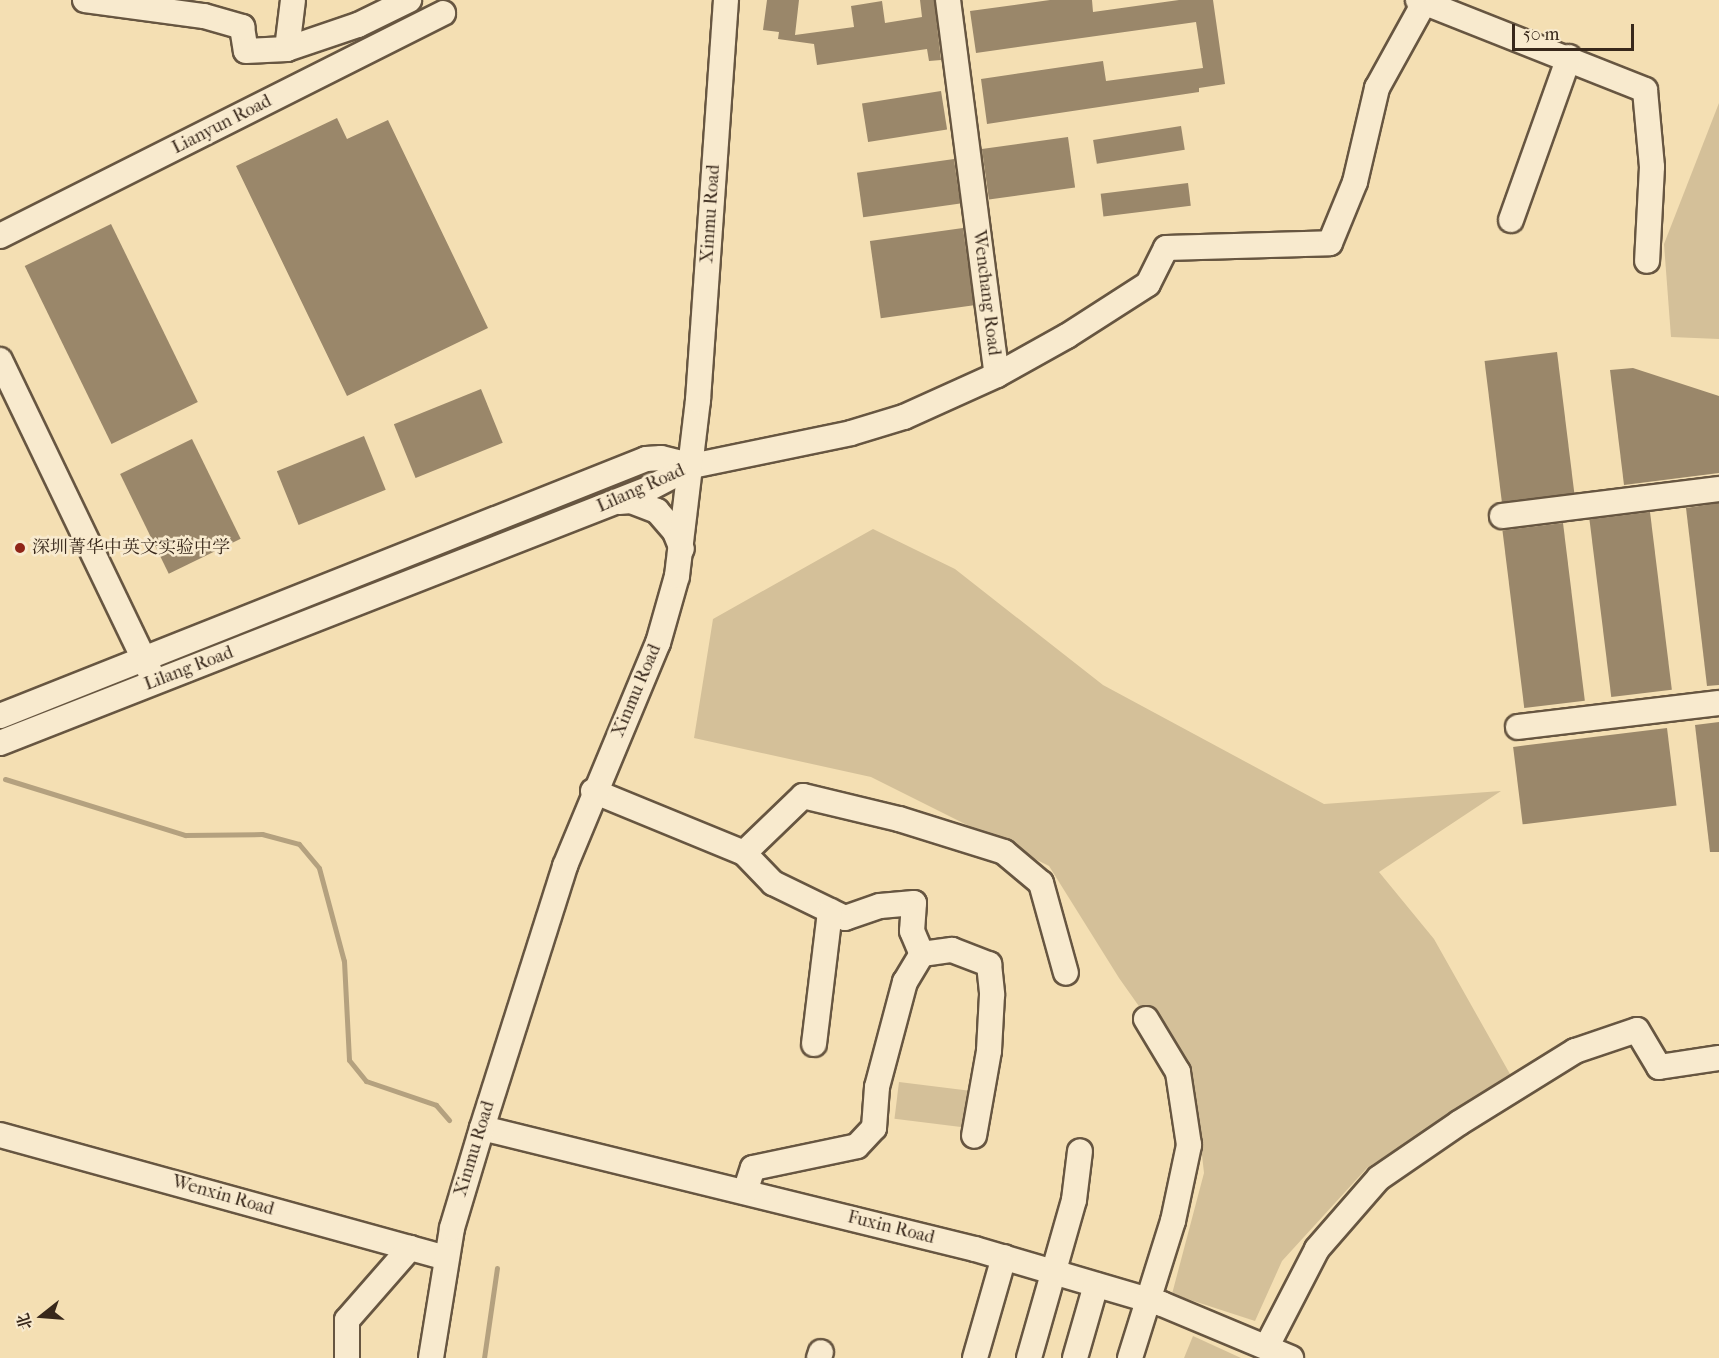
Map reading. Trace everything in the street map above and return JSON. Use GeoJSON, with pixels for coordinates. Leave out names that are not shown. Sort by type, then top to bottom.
{"type":"FeatureCollection","features":[{"type":"Feature","properties":{"kind":"street"},"geometry":{"type":"LineString","coordinates":[[85,0],[204,16],[242,27],[246,51],[287,49],[358,25],[409,0]]}},
{"type":"Feature","properties":{"kind":"street"},"geometry":{"type":"LineString","coordinates":[[287,49],[293,0]]}},
{"type":"Feature","properties":{"kind":"street","name":"Xinmu Road"},"geometry":{"type":"LineString","coordinates":[[430,1358],[446,1258],[482,1128],[565,866],[593,791],[662,632],[682,549],[692,466],[726,0]]}},
{"type":"Feature","properties":{"kind":"street","name":"Wenchang Road"},"geometry":{"type":"LineString","coordinates":[[692,466],[851,433],[904,417],[997,375],[948,0]]}},
{"type":"Feature","properties":{"kind":"street"},"geometry":{"type":"LineString","coordinates":[[997,375],[1067,336],[1148,284],[1166,248],[1330,243],[1354,182],[1377,88],[1421,1],[1569,57],[1645,90],[1652,167],[1647,261]]}},
{"type":"Feature","properties":{"kind":"street","name":"Lianyun Road"},"geometry":{"type":"LineString","coordinates":[[0,236],[443,13]]}},
{"type":"Feature","properties":{"kind":"street"},"geometry":{"type":"LineString","coordinates":[[1511,219],[1569,57]]}},
{"type":"Feature","properties":{"kind":"street"},"geometry":{"type":"LineString","coordinates":[[0,360],[148,685]]}},
{"type":"Feature","properties":{"kind":"street"},"geometry":{"type":"LineString","coordinates":[[0,396],[137,662]]}},
{"type":"Feature","properties":{"kind":"street","name":"Lilang Road"},"geometry":{"type":"LineString","coordinates":[[0,716],[646,459],[661,458],[692,466]]}},
{"type":"Feature","properties":{"kind":"street","name":"Lilang Road"},"geometry":{"type":"LineString","coordinates":[[0,743],[616,502],[663,483],[692,466]]}},
{"type":"Feature","properties":{"kind":"street"},"geometry":{"type":"LineString","coordinates":[[1502,516],[1719,489]]}},
{"type":"Feature","properties":{"kind":"street"},"geometry":{"type":"LineString","coordinates":[[616,502],[631,501],[657,511],[675,531],[682,549]]}},
{"type":"Feature","properties":{"kind":"street"},"geometry":{"type":"LineString","coordinates":[[1518,727],[1719,703]]}},
{"type":"Feature","properties":{"kind":"street"},"geometry":{"type":"LineString","coordinates":[[593,791],[744,853],[773,883],[845,918],[880,906],[914,903],[912,932],[922,954]]}},
{"type":"Feature","properties":{"kind":"street"},"geometry":{"type":"LineString","coordinates":[[744,853],[803,796],[899,819],[1004,852],[1041,883],[1066,973]]}},
{"type":"Feature","properties":{"kind":"street"},"geometry":{"type":"LineString","coordinates":[[814,1044],[830,910]]}},
{"type":"Feature","properties":{"kind":"street"},"geometry":{"type":"LineString","coordinates":[[922,954],[952,950],[989,964],[992,995],[989,1051],[974,1136]]}},
{"type":"Feature","properties":{"kind":"street"},"geometry":{"type":"LineString","coordinates":[[745,1192],[753,1168],[857,1146],[874,1128],[877,1087],[905,982],[922,954]]}},
{"type":"Feature","properties":{"kind":"street"},"geometry":{"type":"LineString","coordinates":[[1130,1358],[1173,1221],[1189,1146],[1178,1072],[1146,1019]]}},
{"type":"Feature","properties":{"kind":"street"},"geometry":{"type":"LineString","coordinates":[[1267,1346],[1317,1249],[1380,1178],[1459,1123],[1575,1051],[1637,1030],[1659,1067],[1719,1058]]}},
{"type":"Feature","properties":{"kind":"street","name":"Fuxin Road"},"geometry":{"type":"LineString","coordinates":[[482,1128],[1004,1257],[1147,1300],[1267,1346],[1291,1358]]}},
{"type":"Feature","properties":{"kind":"street","name":"Wenxin Road"},"geometry":{"type":"LineString","coordinates":[[0,1135],[446,1258]]}},
{"type":"Feature","properties":{"kind":"street"},"geometry":{"type":"LineString","coordinates":[[1029,1358],[1074,1200],[1080,1151]]}},
{"type":"Feature","properties":{"kind":"street"},"geometry":{"type":"LineString","coordinates":[[347,1358],[347,1320],[410,1248]]}},
{"type":"Feature","properties":{"kind":"street"},"geometry":{"type":"LineString","coordinates":[[975,1358],[1004,1257]]}},
{"type":"Feature","properties":{"kind":"street"},"geometry":{"type":"LineString","coordinates":[[1075,1358],[1096,1285]]}},
{"type":"Feature","properties":{"kind":"shaded area"},"geometry":{"type":"Polygon","coordinates":[[[1719,103],[1719,339],[1671,337],[1664,244],[1719,103]]]}},
{"type":"Feature","properties":{"kind":"shaded area"},"geometry":{"type":"Polygon","coordinates":[[[873,529],[955,569],[1103,685],[1324,804],[1501,791],[1379,872],[1434,939],[1510,1074],[1367,1168],[1282,1261],[1255,1321],[1172,1294],[1204,1173],[1194,1084],[1119,978],[1049,866],[871,777],[694,738],[713,619],[873,529]]]}},
{"type":"Feature","properties":{"kind":"shaded area"},"geometry":{"type":"Polygon","coordinates":[[[899,1082],[967,1090],[963,1127],[894,1119],[899,1082]]]}},
{"type":"Feature","properties":{"kind":"shaded area"},"geometry":{"type":"Polygon","coordinates":[[[1193,1336],[1241,1358],[1184,1358],[1193,1336]]]}},
{"type":"Feature","properties":{"kind":"building"},"geometry":{"type":"Polygon","coordinates":[[[767,0],[799,0],[795,35],[854,27],[851,6],[882,1],[885,23],[922,17],[920,0],[934,0],[941,60],[929,61],[927,49],[817,65],[814,44],[778,39],[779,32],[763,30],[767,0]]]}},
{"type":"Feature","properties":{"kind":"building"},"geometry":{"type":"Polygon","coordinates":[[[1050,0],[1092,0],[1093,12],[1179,0],[1213,0],[1225,84],[1199,88],[1199,92],[987,124],[981,79],[1103,61],[1106,81],[1203,68],[1196,22],[976,53],[970,11],[1050,0]]]}},
{"type":"Feature","properties":{"kind":"building"},"geometry":{"type":"Polygon","coordinates":[[[941,91],[947,130],[868,142],[862,104],[941,91]]]}},
{"type":"Feature","properties":{"kind":"building"},"geometry":{"type":"Polygon","coordinates":[[[337,118],[347,139],[388,120],[488,328],[347,396],[236,166],[337,118]]]}},
{"type":"Feature","properties":{"kind":"building"},"geometry":{"type":"Polygon","coordinates":[[[1181,126],[1185,150],[1097,164],[1093,140],[1181,126]]]}},
{"type":"Feature","properties":{"kind":"building"},"geometry":{"type":"Polygon","coordinates":[[[1068,137],[1075,188],[989,200],[982,149],[1068,137]]]}},
{"type":"Feature","properties":{"kind":"building"},"geometry":{"type":"Polygon","coordinates":[[[954,159],[960,204],[863,217],[857,173],[954,159]]]}},
{"type":"Feature","properties":{"kind":"building"},"geometry":{"type":"Polygon","coordinates":[[[1188,183],[1191,206],[1103,217],[1101,194],[1188,183]]]}},
{"type":"Feature","properties":{"kind":"building"},"geometry":{"type":"Polygon","coordinates":[[[111,224],[198,402],[112,444],[25,266],[111,224]]]}},
{"type":"Feature","properties":{"kind":"building"},"geometry":{"type":"Polygon","coordinates":[[[963,228],[974,305],[881,318],[870,241],[963,228]]]}},
{"type":"Feature","properties":{"kind":"building"},"geometry":{"type":"Polygon","coordinates":[[[1557,352],[1574,493],[1502,502],[1485,361],[1557,352]]]}},
{"type":"Feature","properties":{"kind":"building"},"geometry":{"type":"Polygon","coordinates":[[[1633,368],[1719,396],[1719,473],[1624,485],[1610,370],[1633,368]]]}},
{"type":"Feature","properties":{"kind":"building"},"geometry":{"type":"Polygon","coordinates":[[[481,389],[503,443],[416,478],[394,424],[481,389]]]}},
{"type":"Feature","properties":{"kind":"building"},"geometry":{"type":"Polygon","coordinates":[[[364,436],[386,490],[299,525],[277,471],[364,436]]]}},
{"type":"Feature","properties":{"kind":"building"},"geometry":{"type":"Polygon","coordinates":[[[192,439],[241,539],[169,574],[120,474],[192,439]]]}},
{"type":"Feature","properties":{"kind":"building"},"geometry":{"type":"Polygon","coordinates":[[[1719,503],[1719,685],[1707,686],[1686,508],[1719,503]]]}},
{"type":"Feature","properties":{"kind":"building"},"geometry":{"type":"Polygon","coordinates":[[[1650,512],[1672,690],[1611,697],[1589,519],[1650,512]]]}},
{"type":"Feature","properties":{"kind":"building"},"geometry":{"type":"Polygon","coordinates":[[[1563,523],[1585,701],[1524,708],[1502,530],[1563,523]]]}},
{"type":"Feature","properties":{"kind":"building"},"geometry":{"type":"Polygon","coordinates":[[[1719,722],[1719,852],[1710,852],[1695,725],[1719,722]]]}},
{"type":"Feature","properties":{"kind":"building"},"geometry":{"type":"Polygon","coordinates":[[[1667,728],[1677,805],[1523,824],[1513,747],[1667,728]]]}},
{"type":"Feature","properties":{"kind":"waterway"},"geometry":{"type":"LineString","coordinates":[[5,779],[185,835],[262,834],[299,844],[319,868],[344,961],[349,1060],[366,1081],[436,1105],[449,1120]]}},
{"type":"Feature","properties":{"kind":"waterway"},"geometry":{"type":"LineString","coordinates":[[484,1358],[497,1268]]}},
{"type":"Feature","properties":{"kind":"place","name":"深圳菁华中英文实验中学"},"geometry":{"type":"Point","coordinates":[20,548]}}]}
